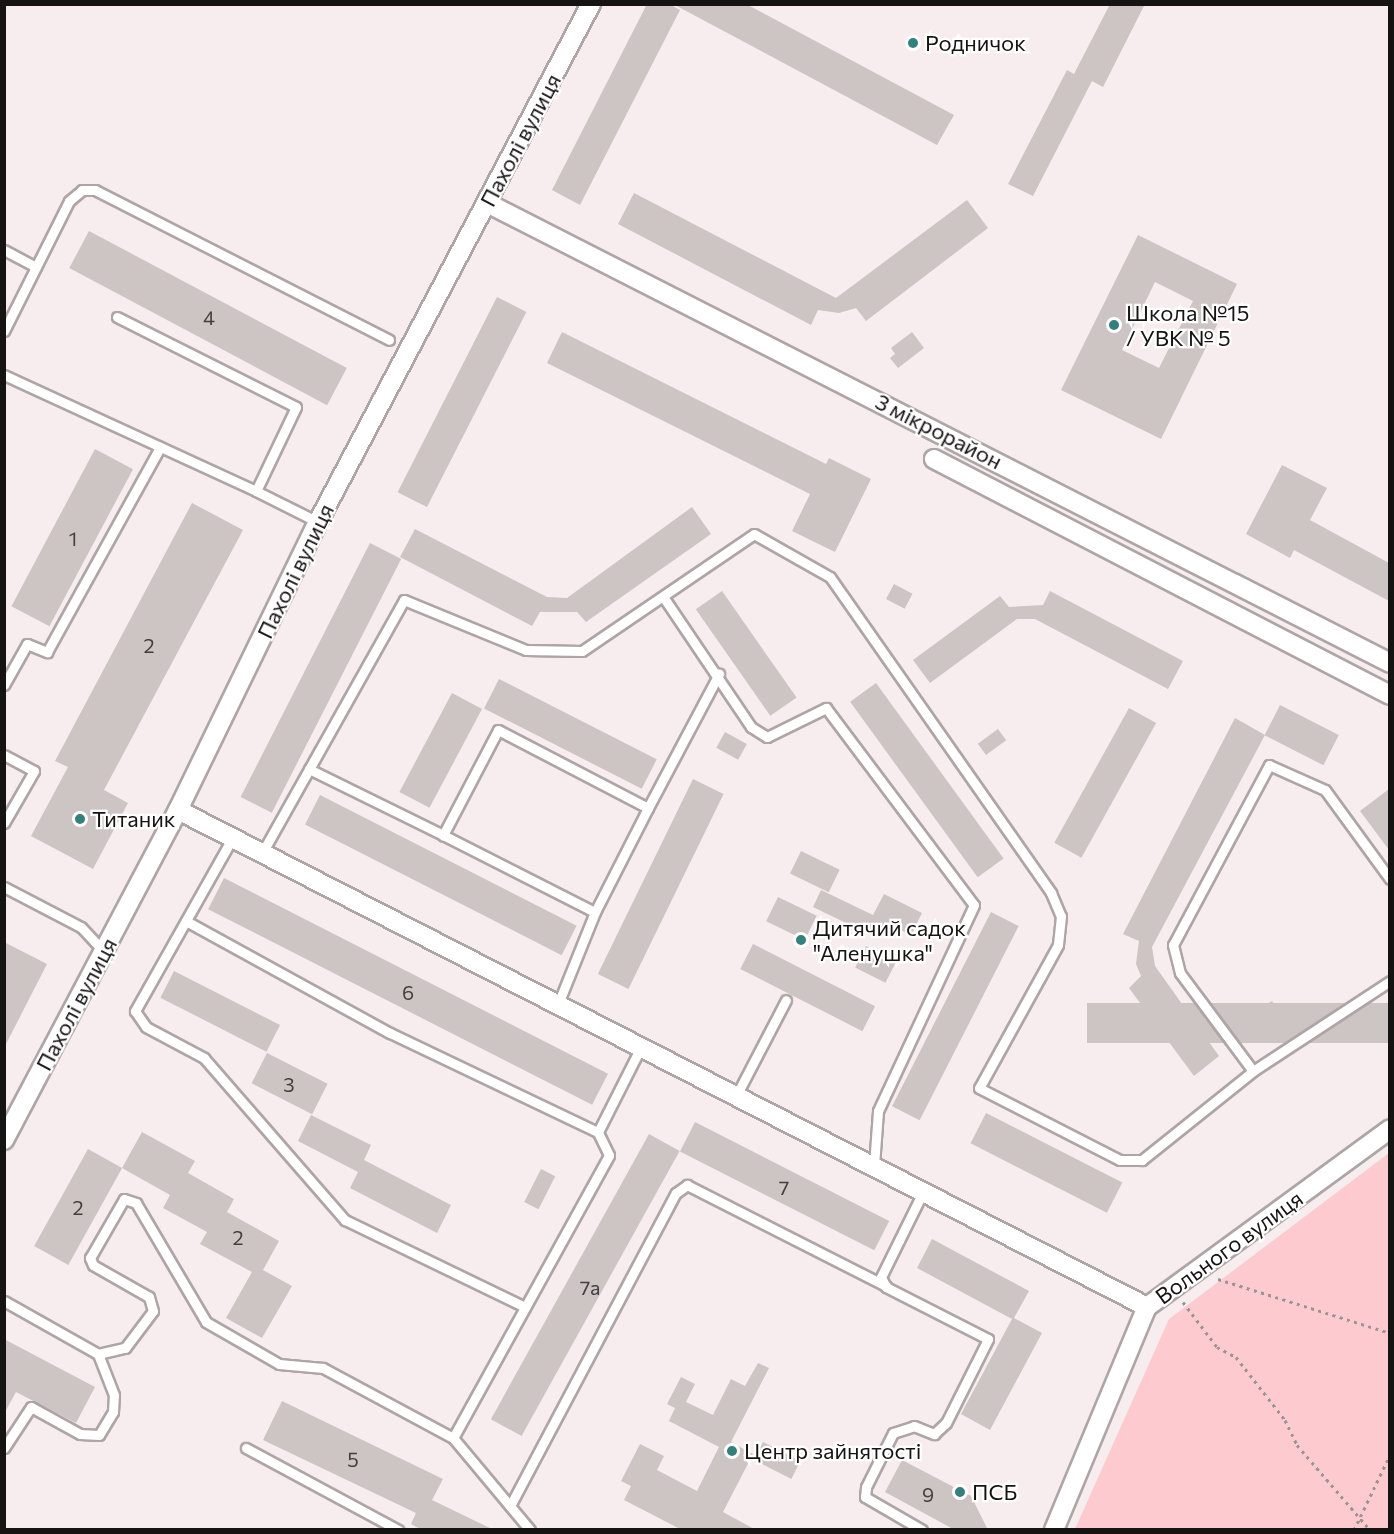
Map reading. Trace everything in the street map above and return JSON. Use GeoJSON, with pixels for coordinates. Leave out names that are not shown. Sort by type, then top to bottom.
{"type":"FeatureCollection","features":[{"type":"Feature","properties":{"kind":"street","name":"Пахолі вулиця"},"geometry":{"type":"LineString","coordinates":[[4,1140],[178,810],[318,522],[591,4]]}},
{"type":"Feature","properties":{"kind":"street","name":"3 мікрорайон"},"geometry":{"type":"LineString","coordinates":[[487,203],[1389,663]]}},
{"type":"Feature","properties":{"kind":"street","name":"3 мікрорайон"},"geometry":{"type":"LineString","coordinates":[[934,459],[1389,695]]}},
{"type":"Feature","properties":{"kind":"street"},"geometry":{"type":"LineString","coordinates":[[178,810],[1147,1306]]}},
{"type":"Feature","properties":{"kind":"street","name":"Вольного вулиця"},"geometry":{"type":"LineString","coordinates":[[1054,1530],[1147,1306],[1389,1129]]}},
{"type":"Feature","properties":{"kind":"lane"},"geometry":{"type":"LineString","coordinates":[[4,331],[69,201],[82,190],[95,190],[389,340]]}},
{"type":"Feature","properties":{"kind":"lane"},"geometry":{"type":"LineString","coordinates":[[4,250],[36,267]]}},
{"type":"Feature","properties":{"kind":"lane"},"geometry":{"type":"LineString","coordinates":[[117,317],[296,407],[256,491]]}},
{"type":"Feature","properties":{"kind":"lane"},"geometry":{"type":"LineString","coordinates":[[4,375],[318,522]]}},
{"type":"Feature","properties":{"kind":"lane"},"geometry":{"type":"LineString","coordinates":[[4,685],[27,644],[47,651],[160,447]]}},
{"type":"Feature","properties":{"kind":"lane"},"geometry":{"type":"LineString","coordinates":[[262,853],[404,600],[526,650],[582,651],[664,598],[754,534],[830,577],[1051,893],[1061,916],[1058,945],[979,1088],[1120,1160],[1142,1160],[1254,1071],[1389,981]]}},
{"type":"Feature","properties":{"kind":"lane"},"geometry":{"type":"LineString","coordinates":[[664,598],[719,674],[751,727],[767,737],[826,708],[974,904],[878,1111],[873,1166]]}},
{"type":"Feature","properties":{"kind":"lane"},"geometry":{"type":"LineString","coordinates":[[558,1004],[595,912],[719,674]]}},
{"type":"Feature","properties":{"kind":"lane"},"geometry":{"type":"LineString","coordinates":[[443,835],[498,730],[648,808]]}},
{"type":"Feature","properties":{"kind":"lane"},"geometry":{"type":"LineString","coordinates":[[4,755],[34,771],[4,823]]}},
{"type":"Feature","properties":{"kind":"lane"},"geometry":{"type":"LineString","coordinates":[[1254,1071],[1180,973],[1173,945],[1269,765],[1325,790],[1389,879]]}},
{"type":"Feature","properties":{"kind":"lane"},"geometry":{"type":"LineString","coordinates":[[309,768],[595,912]]}},
{"type":"Feature","properties":{"kind":"lane"},"geometry":{"type":"LineString","coordinates":[[233,837],[135,1011],[146,1027],[204,1058],[345,1220],[525,1307]]}},
{"type":"Feature","properties":{"kind":"lane"},"geometry":{"type":"LineString","coordinates":[[4,887],[81,927],[103,951]]}},
{"type":"Feature","properties":{"kind":"lane"},"geometry":{"type":"LineString","coordinates":[[186,921],[390,1033],[598,1132],[609,1155],[453,1438]]}},
{"type":"Feature","properties":{"kind":"lane"},"geometry":{"type":"LineString","coordinates":[[736,1096],[786,1000]]}},
{"type":"Feature","properties":{"kind":"lane"},"geometry":{"type":"LineString","coordinates":[[598,1132],[641,1047]]}},
{"type":"Feature","properties":{"kind":"lane"},"geometry":{"type":"LineString","coordinates":[[510,1506],[676,1193],[687,1185],[988,1339],[946,1423],[934,1434],[914,1426],[893,1433],[866,1487],[865,1497],[922,1530]]}},
{"type":"Feature","properties":{"kind":"lane"},"geometry":{"type":"LineString","coordinates":[[886,1286],[881,1277],[886,1261],[923,1192]]}},
{"type":"Feature","properties":{"kind":"lane"},"geometry":{"type":"LineString","coordinates":[[98,1354],[125,1348],[153,1311],[148,1297],[93,1265],[90,1258],[124,1199],[136,1203],[206,1322],[279,1364],[323,1368],[453,1438],[530,1530]]}},
{"type":"Feature","properties":{"kind":"lane"},"geometry":{"type":"LineString","coordinates":[[4,1301],[98,1354],[114,1395],[113,1412],[99,1436],[80,1434],[31,1407],[20,1418],[4,1448]]}},
{"type":"Feature","properties":{"kind":"lane"},"geometry":{"type":"LineString","coordinates":[[246,1448],[398,1530]]}},
{"type":"Feature","properties":{"kind":"path"},"geometry":{"type":"LineString","coordinates":[[1218,1279],[1389,1332]]}},
{"type":"Feature","properties":{"kind":"path"},"geometry":{"type":"LineString","coordinates":[[1182,1301],[1217,1347],[1236,1357],[1285,1420],[1297,1445],[1370,1530]]}},
{"type":"Feature","properties":{"kind":"path"},"geometry":{"type":"LineString","coordinates":[[1354,1530],[1389,1455]]}},
{"type":"Feature","properties":{"kind":"shaded area"},"geometry":{"type":"Polygon","coordinates":[[[1389,1153],[1389,1529],[1075,1529],[1169,1319],[1389,1153]]]}},
{"type":"Feature","properties":{"kind":"building"},"geometry":{"type":"Polygon","coordinates":[[[647,4],[669,4],[680,10],[580,205],[552,190],[647,4]]]}},
{"type":"Feature","properties":{"kind":"building"},"geometry":{"type":"Polygon","coordinates":[[[673,4],[746,4],[954,115],[937,145],[673,4]]]}},
{"type":"Feature","properties":{"kind":"building"},"geometry":{"type":"Polygon","coordinates":[[[1110,4],[1145,4],[1103,87],[1092,81],[1033,196],[1008,184],[1067,70],[1074,74],[1110,4]]]}},
{"type":"Feature","properties":{"kind":"building"},"geometry":{"type":"Polygon","coordinates":[[[634,193],[836,298],[967,200],[988,228],[866,321],[856,308],[839,313],[818,310],[811,325],[618,224],[634,193]]]}},
{"type":"Feature","properties":{"kind":"building"},"geometry":{"type":"Polygon","coordinates":[[[89,231],[347,368],[327,405],[69,268],[89,231]]]}},
{"type":"Feature","properties":{"kind":"building","name":"Школа №15 / УВК № 5"},"geometry":{"type":"Polygon","coordinates":[[[1138,235],[1237,284],[1161,439],[1061,390],[1138,235]],[[1155,282],[1122,350],[1159,368],[1193,301],[1155,282]]]}},
{"type":"Feature","properties":{"kind":"building"},"geometry":{"type":"Polygon","coordinates":[[[497,297],[526,312],[427,507],[398,492],[497,297]]]}},
{"type":"Feature","properties":{"kind":"building"},"geometry":{"type":"Polygon","coordinates":[[[562,332],[826,464],[829,458],[871,479],[835,552],[792,531],[810,494],[547,363],[562,332]]]}},
{"type":"Feature","properties":{"kind":"building"},"geometry":{"type":"Polygon","coordinates":[[[912,332],[924,348],[898,368],[890,358],[895,354],[891,348],[912,332]]]}},
{"type":"Feature","properties":{"kind":"building"},"geometry":{"type":"Polygon","coordinates":[[[95,449],[133,469],[49,626],[11,606],[95,449]]]}},
{"type":"Feature","properties":{"kind":"building"},"geometry":{"type":"Polygon","coordinates":[[[1282,465],[1327,488],[1310,520],[1389,563],[1389,601],[1294,550],[1290,558],[1246,534],[1282,465]]]}},
{"type":"Feature","properties":{"kind":"building"},"geometry":{"type":"Polygon","coordinates":[[[192,503],[243,530],[104,790],[128,803],[93,869],[31,836],[68,767],[55,761],[192,503]]]}},
{"type":"Feature","properties":{"kind":"building"},"geometry":{"type":"Polygon","coordinates":[[[692,507],[711,534],[586,622],[577,612],[540,612],[532,626],[400,557],[415,529],[547,597],[567,598],[692,507]]]}},
{"type":"Feature","properties":{"kind":"building"},"geometry":{"type":"Polygon","coordinates":[[[370,543],[401,559],[272,813],[241,797],[370,543]]]}},
{"type":"Feature","properties":{"kind":"building"},"geometry":{"type":"Polygon","coordinates":[[[894,584],[913,594],[905,609],[886,599],[894,584]]]}},
{"type":"Feature","properties":{"kind":"building"},"geometry":{"type":"Polygon","coordinates":[[[722,591],[797,697],[770,716],[696,609],[722,591]]]}},
{"type":"Feature","properties":{"kind":"building"},"geometry":{"type":"Polygon","coordinates":[[[1050,591],[1183,661],[1168,689],[1035,619],[1017,619],[930,683],[913,660],[1000,596],[1009,607],[1043,605],[1050,591]]]}},
{"type":"Feature","properties":{"kind":"building"},"geometry":{"type":"Polygon","coordinates":[[[499,679],[657,759],[642,789],[484,708],[499,679]]]}},
{"type":"Feature","properties":{"kind":"building"},"geometry":{"type":"Polygon","coordinates":[[[876,683],[1004,859],[978,877],[850,702],[876,683]]]}},
{"type":"Feature","properties":{"kind":"building"},"geometry":{"type":"Polygon","coordinates":[[[452,693],[482,709],[429,808],[399,792],[452,693]]]}},
{"type":"Feature","properties":{"kind":"building"},"geometry":{"type":"Polygon","coordinates":[[[1280,705],[1339,735],[1323,765],[1265,735],[1280,705]]]}},
{"type":"Feature","properties":{"kind":"building"},"geometry":{"type":"Polygon","coordinates":[[[1129,708],[1156,723],[1081,858],[1054,843],[1129,708]]]}},
{"type":"Feature","properties":{"kind":"building"},"geometry":{"type":"Polygon","coordinates":[[[1235,718],[1265,735],[1152,947],[1155,966],[1219,1056],[1194,1076],[1129,988],[1141,976],[1136,964],[1139,941],[1123,934],[1235,718]]]}},
{"type":"Feature","properties":{"kind":"building"},"geometry":{"type":"Polygon","coordinates":[[[998,729],[1006,740],[986,755],[978,744],[998,729]]]}},
{"type":"Feature","properties":{"kind":"building"},"geometry":{"type":"Polygon","coordinates":[[[725,732],[747,744],[738,760],[716,748],[725,732]]]}},
{"type":"Feature","properties":{"kind":"building"},"geometry":{"type":"Polygon","coordinates":[[[693,779],[724,794],[628,989],[598,974],[693,779]]]}},
{"type":"Feature","properties":{"kind":"building"},"geometry":{"type":"Polygon","coordinates":[[[1389,789],[1389,850],[1360,811],[1389,789]]]}},
{"type":"Feature","properties":{"kind":"building"},"geometry":{"type":"Polygon","coordinates":[[[320,795],[577,926],[562,955],[305,824],[320,795]]]}},
{"type":"Feature","properties":{"kind":"building"},"geometry":{"type":"Polygon","coordinates":[[[801,851],[840,870],[829,892],[790,873],[801,851]]]}},
{"type":"Feature","properties":{"kind":"building"},"geometry":{"type":"Polygon","coordinates":[[[224,878],[608,1074],[592,1105],[208,909],[224,878]]]}},
{"type":"Feature","properties":{"kind":"building"},"geometry":{"type":"Polygon","coordinates":[[[821,890],[873,915],[884,894],[922,913],[911,935],[885,922],[877,938],[813,907],[821,890]]]}},
{"type":"Feature","properties":{"kind":"building"},"geometry":{"type":"Polygon","coordinates":[[[778,897],[817,916],[805,940],[766,921],[778,897]]]}},
{"type":"Feature","properties":{"kind":"building"},"geometry":{"type":"Polygon","coordinates":[[[991,912],[1019,926],[920,1120],[892,1106],[991,912]]]}},
{"type":"Feature","properties":{"kind":"building"},"geometry":{"type":"Polygon","coordinates":[[[4,942],[47,964],[4,1048],[4,942]]]}},
{"type":"Feature","properties":{"kind":"building"},"geometry":{"type":"Polygon","coordinates":[[[753,944],[875,1006],[862,1031],[740,969],[753,944]]]}},
{"type":"Feature","properties":{"kind":"building"},"geometry":{"type":"Polygon","coordinates":[[[866,946],[896,961],[885,983],[855,967],[866,946]]]}},
{"type":"Feature","properties":{"kind":"building"},"geometry":{"type":"Polygon","coordinates":[[[174,971],[280,1025],[266,1052],[160,998],[174,971]]]}},
{"type":"Feature","properties":{"kind":"building"},"geometry":{"type":"Polygon","coordinates":[[[1272,1001],[1279,1012],[1258,1025],[1251,1014],[1272,1001]]]}},
{"type":"Feature","properties":{"kind":"building"},"geometry":{"type":"Polygon","coordinates":[[[1087,1003],[1389,1003],[1389,1043],[1087,1043],[1087,1003]]]}},
{"type":"Feature","properties":{"kind":"building"},"geometry":{"type":"Polygon","coordinates":[[[267,1053],[328,1084],[312,1114],[252,1083],[267,1053]]]}},
{"type":"Feature","properties":{"kind":"building"},"geometry":{"type":"Polygon","coordinates":[[[986,1113],[1122,1182],[1107,1213],[971,1143],[986,1113]]]}},
{"type":"Feature","properties":{"kind":"building"},"geometry":{"type":"Polygon","coordinates":[[[311,1115],[371,1145],[364,1160],[451,1205],[437,1233],[350,1188],[358,1172],[298,1141],[311,1115]]]}},
{"type":"Feature","properties":{"kind":"building"},"geometry":{"type":"Polygon","coordinates":[[[695,1122],[889,1221],[874,1250],[680,1151],[695,1122]]]}},
{"type":"Feature","properties":{"kind":"building"},"geometry":{"type":"Polygon","coordinates":[[[142,1132],[195,1161],[188,1173],[234,1199],[227,1212],[279,1241],[263,1270],[292,1286],[262,1338],[226,1318],[252,1272],[200,1244],[207,1232],[163,1208],[170,1195],[122,1168],[142,1132]]]}},
{"type":"Feature","properties":{"kind":"building"},"geometry":{"type":"Polygon","coordinates":[[[649,1134],[680,1151],[522,1436],[491,1419],[649,1134]]]}},
{"type":"Feature","properties":{"kind":"building"},"geometry":{"type":"Polygon","coordinates":[[[88,1149],[122,1168],[68,1265],[34,1246],[88,1149]]]}},
{"type":"Feature","properties":{"kind":"building"},"geometry":{"type":"Polygon","coordinates":[[[541,1169],[555,1176],[538,1209],[524,1202],[541,1169]]]}},
{"type":"Feature","properties":{"kind":"building"},"geometry":{"type":"Polygon","coordinates":[[[932,1239],[1029,1291],[1014,1318],[1042,1333],[990,1430],[961,1414],[1012,1319],[917,1268],[932,1239]]]}},
{"type":"Feature","properties":{"kind":"building"},"geometry":{"type":"Polygon","coordinates":[[[4,1339],[95,1387],[76,1423],[16,1392],[4,1414],[4,1339]]]}},
{"type":"Feature","properties":{"kind":"building","name":"Центр зайнятості"},"geometry":{"type":"Polygon","coordinates":[[[758,1363],[769,1368],[731,1442],[753,1454],[723,1512],[756,1530],[682,1530],[624,1500],[631,1486],[621,1481],[640,1444],[664,1456],[657,1470],[697,1491],[719,1447],[669,1421],[675,1408],[667,1404],[681,1377],[695,1384],[686,1402],[713,1415],[731,1379],[745,1386],[758,1363]]]}},
{"type":"Feature","properties":{"kind":"building"},"geometry":{"type":"Polygon","coordinates":[[[282,1401],[443,1479],[432,1500],[494,1530],[422,1530],[411,1524],[416,1513],[263,1440],[282,1401]]]}},
{"type":"Feature","properties":{"kind":"building"},"geometry":{"type":"Polygon","coordinates":[[[763,1442],[800,1461],[791,1479],[754,1460],[763,1442]]]}},
{"type":"Feature","properties":{"kind":"building"},"geometry":{"type":"Polygon","coordinates":[[[902,1460],[971,1496],[988,1530],[955,1530],[885,1492],[902,1460]]]}},
{"type":"Feature","properties":{"kind":"place","name":"Родничок"},"geometry":{"type":"Point","coordinates":[913,43]}},
{"type":"Feature","properties":{"kind":"place","name":"Школа №15 / УВК № 5"},"geometry":{"type":"Point","coordinates":[1114,325]}},
{"type":"Feature","properties":{"kind":"place","name":"Титаник"},"geometry":{"type":"Point","coordinates":[80,819]}},
{"type":"Feature","properties":{"kind":"place","name":"Дитячий садок \"Аленушка\""},"geometry":{"type":"Point","coordinates":[801,940]}},
{"type":"Feature","properties":{"kind":"place","name":"Центр зайнятості"},"geometry":{"type":"Point","coordinates":[732,1451]}},
{"type":"Feature","properties":{"kind":"place","name":"ПСБ"},"geometry":{"type":"Point","coordinates":[960,1492]}}]}
